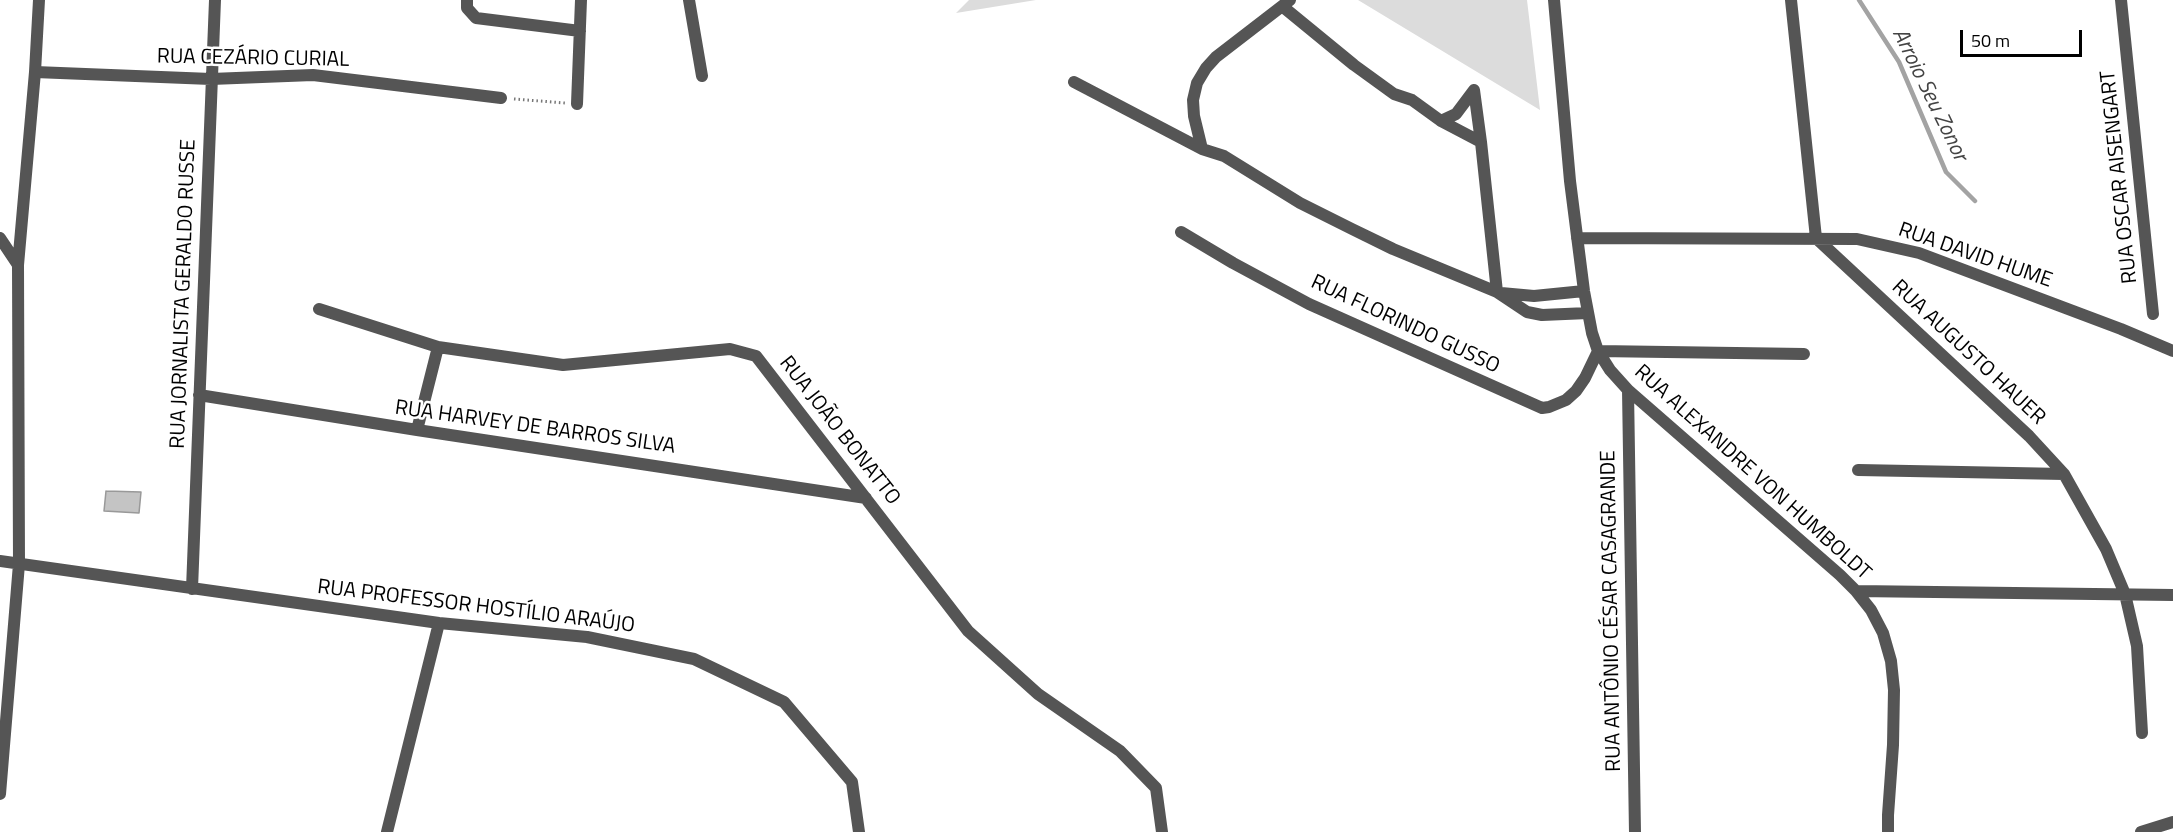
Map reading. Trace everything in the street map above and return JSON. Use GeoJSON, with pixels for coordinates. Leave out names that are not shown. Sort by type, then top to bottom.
{"type":"FeatureCollection","features":[{"type":"Feature","properties":{"kind":"street"},"geometry":{"type":"LineString","coordinates":[[0,794],[19,564],[18,265],[39,0]]}},
{"type":"Feature","properties":{"kind":"street","name":"RUA JORNALISTA GERALDO RUSSE"},"geometry":{"type":"LineString","coordinates":[[192,589],[215,0]]}},
{"type":"Feature","properties":{"kind":"street"},"geometry":{"type":"LineString","coordinates":[[467,0],[467,8],[476,18],[580,30]]}},
{"type":"Feature","properties":{"kind":"street"},"geometry":{"type":"LineString","coordinates":[[577,104],[581,0]]}},
{"type":"Feature","properties":{"kind":"street"},"geometry":{"type":"LineString","coordinates":[[689,0],[702,76]]}},
{"type":"Feature","properties":{"kind":"street","name":"RUA ALEXANDRE VON HUMBOLDT"},"geometry":{"type":"LineString","coordinates":[[1554,0],[1577,238],[1588,313],[1598,351],[1610,370],[1628,390],[1840,575],[1871,610],[1883,633],[1891,661],[1895,718],[1888,832]]}},
{"type":"Feature","properties":{"kind":"street"},"geometry":{"type":"LineString","coordinates":[[1791,0],[1816,238]]}},
{"type":"Feature","properties":{"kind":"street","name":"RUA OSCAR AISENGART"},"geometry":{"type":"LineString","coordinates":[[2121,0],[2153,314]]}},
{"type":"Feature","properties":{"kind":"street"},"geometry":{"type":"LineString","coordinates":[[1202,148],[1194,116],[1193,100],[1197,83],[1216,57],[1286,3],[1371,78],[1394,94],[1418,103],[1441,121],[1480,142]]}},
{"type":"Feature","properties":{"kind":"street","name":"RUA CEZÁRIO CURIAL"},"geometry":{"type":"LineString","coordinates":[[35,72],[211,78],[313,75],[501,98]]}},
{"type":"Feature","properties":{"kind":"street"},"geometry":{"type":"LineString","coordinates":[[1074,82],[1202,148],[1224,156],[1300,203],[1393,249],[1497,292],[1534,315],[1588,313]]}},
{"type":"Feature","properties":{"kind":"street"},"geometry":{"type":"LineString","coordinates":[[1441,121],[1456,114],[1474,90],[1497,292]]}},
{"type":"Feature","properties":{"kind":"street","name":"RUA FLORINDO GUSSO"},"geometry":{"type":"LineString","coordinates":[[1180,232],[1309,304],[1535,406],[1549,407],[1566,400],[1585,378],[1598,351]]}},
{"type":"Feature","properties":{"kind":"street"},"geometry":{"type":"LineString","coordinates":[[0,238],[18,265]]}},
{"type":"Feature","properties":{"kind":"street","name":"RUA DAVID HUME"},"geometry":{"type":"LineString","coordinates":[[1577,238],[1857,239],[1919,253],[2121,329],[2173,351]]}},
{"type":"Feature","properties":{"kind":"street","name":"RUA AUGUSTO HAUER"},"geometry":{"type":"LineString","coordinates":[[1816,238],[2029,435],[2064,474],[2106,549],[2125,594],[2137,646],[2142,733]]}},
{"type":"Feature","properties":{"kind":"street"},"geometry":{"type":"LineString","coordinates":[[1497,292],[1534,296],[1584,291]]}},
{"type":"Feature","properties":{"kind":"street","name":"RUA JOÃO BONATTO"},"geometry":{"type":"LineString","coordinates":[[319,309],[438,348],[563,365],[730,349],[756,356],[968,631],[1038,694],[1120,752],[1156,788],[1162,832]]}},
{"type":"Feature","properties":{"kind":"street"},"geometry":{"type":"LineString","coordinates":[[417,430],[438,348]]}},
{"type":"Feature","properties":{"kind":"street"},"geometry":{"type":"LineString","coordinates":[[1598,351],[1804,354]]}},
{"type":"Feature","properties":{"kind":"street","name":"RUA ANTÔNIO CÉSAR CASAGRANDE"},"geometry":{"type":"LineString","coordinates":[[1628,390],[1635,832]]}},
{"type":"Feature","properties":{"kind":"street","name":"RUA HARVEY DE BARROS SILVA"},"geometry":{"type":"LineString","coordinates":[[199,395],[866,498]]}},
{"type":"Feature","properties":{"kind":"street"},"geometry":{"type":"LineString","coordinates":[[1858,470],[2064,474]]}},
{"type":"Feature","properties":{"kind":"street","name":"RUA PROFESSOR HOSTÍLIO ARAÚJO"},"geometry":{"type":"LineString","coordinates":[[0,561],[439,623],[587,637],[694,659],[784,702],[852,782],[859,832]]}},
{"type":"Feature","properties":{"kind":"street"},"geometry":{"type":"LineString","coordinates":[[1856,591],[2173,595]]}},
{"type":"Feature","properties":{"kind":"street"},"geometry":{"type":"LineString","coordinates":[[387,832],[439,623]]}},
{"type":"Feature","properties":{"kind":"street"},"geometry":{"type":"LineString","coordinates":[[2141,832],[2173,822]]}},
{"type":"Feature","properties":{"kind":"path"},"geometry":{"type":"LineString","coordinates":[[501,98],[577,104]]}},
{"type":"Feature","properties":{"kind":"shaded area"},"geometry":{"type":"Polygon","coordinates":[[[969,0],[1036,0],[956,13],[969,0]]]}},
{"type":"Feature","properties":{"kind":"shaded area"},"geometry":{"type":"Polygon","coordinates":[[[1358,0],[1527,0],[1540,110],[1358,0]]]}},
{"type":"Feature","properties":{"kind":"building"},"geometry":{"type":"Polygon","coordinates":[[[106,491],[141,492],[139,513],[104,511],[106,491]]]}},
{"type":"Feature","properties":{"kind":"waterway","name":"Arroio Seu Zonor"},"geometry":{"type":"LineString","coordinates":[[1859,0],[1899,62],[1946,172],[1975,201]]}}]}
